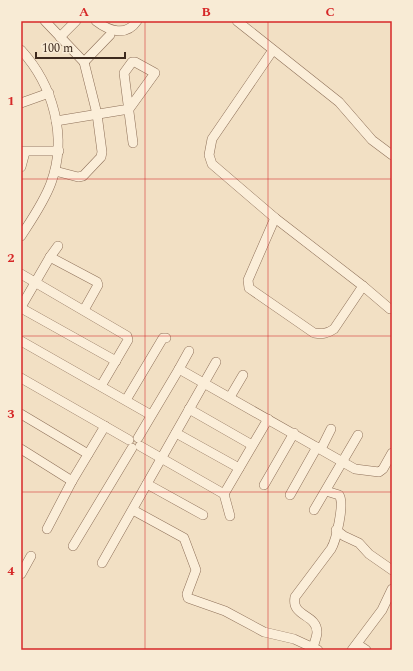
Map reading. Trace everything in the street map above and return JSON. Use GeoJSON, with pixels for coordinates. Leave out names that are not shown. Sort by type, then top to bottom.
{"type":"FeatureCollection","features":[{"type":"Feature","properties":{"kind":"street"},"geometry":{"type":"LineString","coordinates":[[45,21],[84,62],[97,114],[102,152],[101,158],[83,176],[78,177],[55,171]]}},
{"type":"Feature","properties":{"kind":"street"},"geometry":{"type":"LineString","coordinates":[[60,37],[76,21]]}},
{"type":"Feature","properties":{"kind":"street"},"geometry":{"type":"LineString","coordinates":[[96,21],[108,28],[120,31],[130,29],[137,21]]}},
{"type":"Feature","properties":{"kind":"street"},"geometry":{"type":"LineString","coordinates":[[237,21],[339,102],[376,145],[392,155]]}},
{"type":"Feature","properties":{"kind":"street"},"geometry":{"type":"LineString","coordinates":[[84,62],[110,35]]}},
{"type":"Feature","properties":{"kind":"street"},"geometry":{"type":"LineString","coordinates":[[21,50],[40,76],[49,93],[56,121],[59,151],[55,171],[42,203],[21,236]]}},
{"type":"Feature","properties":{"kind":"street"},"geometry":{"type":"LineString","coordinates":[[273,50],[212,138],[209,155],[212,164],[219,172],[275,218],[363,286],[390,309]]}},
{"type":"Feature","properties":{"kind":"street"},"geometry":{"type":"LineString","coordinates":[[56,121],[129,109],[155,73],[134,62],[124,70],[124,73],[129,109],[133,143]]}},
{"type":"Feature","properties":{"kind":"street"},"geometry":{"type":"LineString","coordinates":[[21,103],[49,93]]}},
{"type":"Feature","properties":{"kind":"street"},"geometry":{"type":"LineString","coordinates":[[21,167],[23,152],[59,151]]}},
{"type":"Feature","properties":{"kind":"street"},"geometry":{"type":"LineString","coordinates":[[275,218],[248,280],[249,288],[314,333],[320,334],[330,332],[334,329],[363,286]]}},
{"type":"Feature","properties":{"kind":"street"},"geometry":{"type":"LineString","coordinates":[[58,246],[21,307],[116,361]]}},
{"type":"Feature","properties":{"kind":"street"},"geometry":{"type":"LineString","coordinates":[[50,257],[97,282],[98,286],[84,310]]}},
{"type":"Feature","properties":{"kind":"street"},"geometry":{"type":"LineString","coordinates":[[21,274],[84,310],[128,338],[101,386]]}},
{"type":"Feature","properties":{"kind":"street"},"geometry":{"type":"LineString","coordinates":[[126,400],[162,338],[166,338]]}},
{"type":"Feature","properties":{"kind":"street"},"geometry":{"type":"LineString","coordinates":[[21,341],[151,415]]}},
{"type":"Feature","properties":{"kind":"street"},"geometry":{"type":"LineString","coordinates":[[73,546],[189,351]]}},
{"type":"Feature","properties":{"kind":"street"},"geometry":{"type":"LineString","coordinates":[[102,563],[216,362]]}},
{"type":"Feature","properties":{"kind":"street"},"geometry":{"type":"LineString","coordinates":[[179,369],[268,418],[354,469],[379,472],[383,469],[392,452]]}},
{"type":"Feature","properties":{"kind":"street"},"geometry":{"type":"LineString","coordinates":[[230,397],[243,375]]}},
{"type":"Feature","properties":{"kind":"street"},"geometry":{"type":"LineString","coordinates":[[21,378],[224,494],[230,516]]}},
{"type":"Feature","properties":{"kind":"street"},"geometry":{"type":"LineString","coordinates":[[189,409],[252,445]]}},
{"type":"Feature","properties":{"kind":"street"},"geometry":{"type":"LineString","coordinates":[[21,414],[88,454]]}},
{"type":"Feature","properties":{"kind":"street"},"geometry":{"type":"LineString","coordinates":[[224,494],[268,418]]}},
{"type":"Feature","properties":{"kind":"street"},"geometry":{"type":"LineString","coordinates":[[47,529],[72,481],[105,426]]}},
{"type":"Feature","properties":{"kind":"street"},"geometry":{"type":"LineString","coordinates":[[290,495],[331,429]]}},
{"type":"Feature","properties":{"kind":"street"},"geometry":{"type":"LineString","coordinates":[[176,433],[239,468]]}},
{"type":"Feature","properties":{"kind":"street"},"geometry":{"type":"LineString","coordinates":[[264,485],[294,433]]}},
{"type":"Feature","properties":{"kind":"street"},"geometry":{"type":"LineString","coordinates":[[314,510],[358,435]]}},
{"type":"Feature","properties":{"kind":"street"},"geometry":{"type":"LineString","coordinates":[[21,449],[72,481]]}},
{"type":"Feature","properties":{"kind":"street"},"geometry":{"type":"LineString","coordinates":[[147,484],[204,515]]}},
{"type":"Feature","properties":{"kind":"street"},"geometry":{"type":"LineString","coordinates":[[133,510],[184,538],[196,570],[187,594],[188,598],[225,611],[264,632],[294,639],[316,649],[317,630],[314,624],[295,608],[294,603],[295,597],[331,550],[342,502],[339,495],[326,491]]}},
{"type":"Feature","properties":{"kind":"street"},"geometry":{"type":"LineString","coordinates":[[336,530],[344,536],[359,543],[369,554],[392,570]]}},
{"type":"Feature","properties":{"kind":"street"},"geometry":{"type":"LineString","coordinates":[[21,574],[32,556]]}},
{"type":"Feature","properties":{"kind":"street"},"geometry":{"type":"LineString","coordinates":[[366,650],[355,647],[382,610],[392,589]]}}]}
